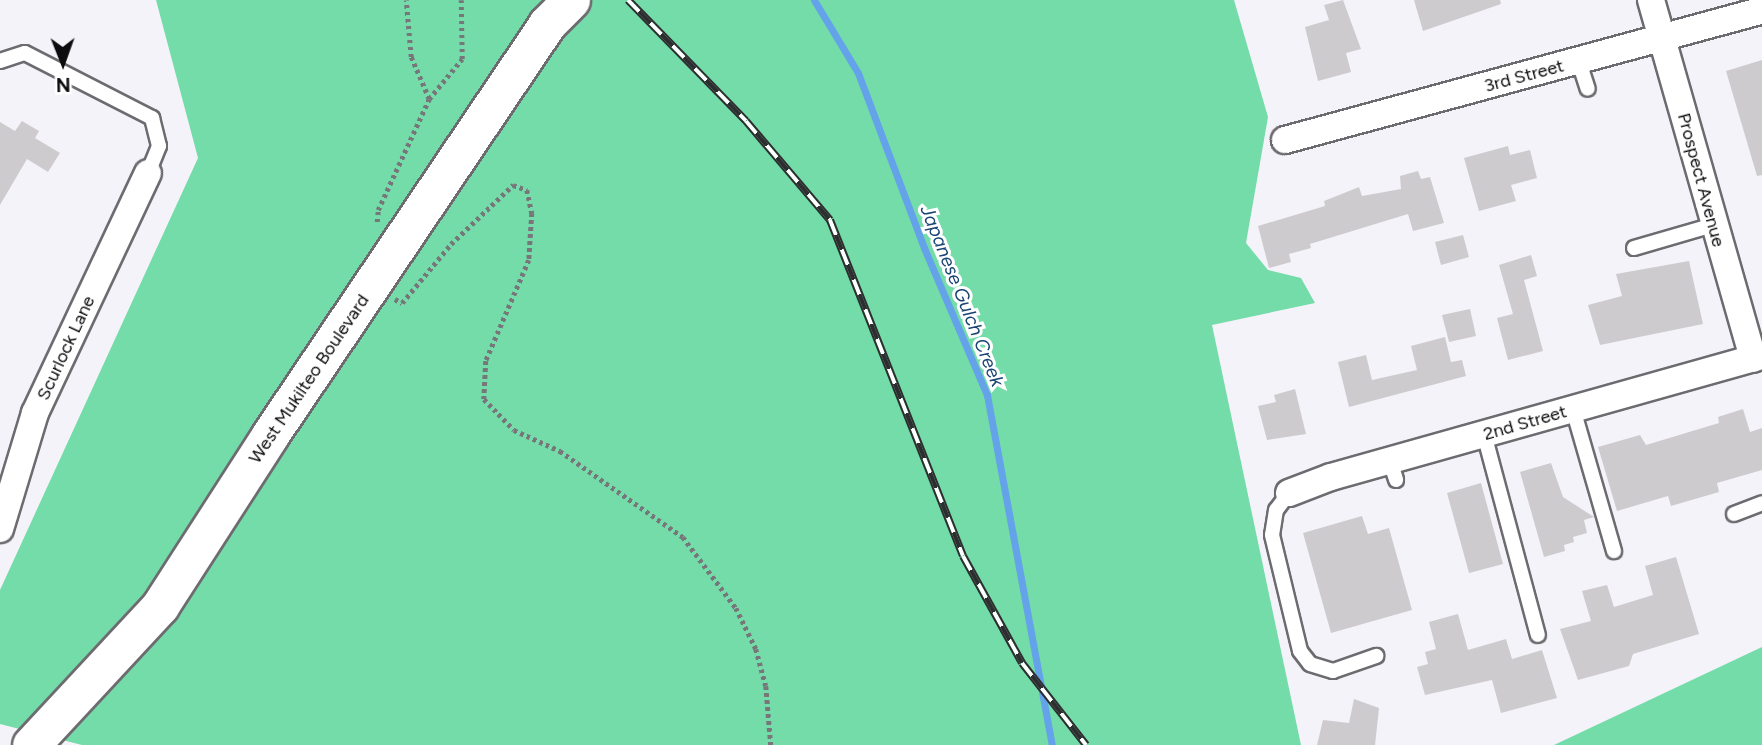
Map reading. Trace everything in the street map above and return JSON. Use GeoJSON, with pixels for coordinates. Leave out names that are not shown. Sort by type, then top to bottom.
{"type":"FeatureCollection","features":[{"type":"Feature","properties":{"kind":"main road","name":"West Mukilteo Boulevard"},"geometry":{"type":"LineString","coordinates":[[30,745],[160,606],[373,285],[559,12]]}},
{"type":"Feature","properties":{"kind":"street","name":"Prospect Avenue"},"geometry":{"type":"LineString","coordinates":[[1651,0],[1713,225],[1758,357]]}},
{"type":"Feature","properties":{"kind":"street","name":"3rd Street"},"geometry":{"type":"LineString","coordinates":[[1285,140],[1762,10]]}},
{"type":"Feature","properties":{"kind":"street","name":"Scurlock Lane"},"geometry":{"type":"LineString","coordinates":[[0,529],[35,413],[148,173]]}},
{"type":"Feature","properties":{"kind":"street","name":"2nd Street"},"geometry":{"type":"LineString","coordinates":[[1289,493],[1393,471],[1484,434],[1758,357]]}},
{"type":"Feature","properties":{"kind":"lane"},"geometry":{"type":"LineString","coordinates":[[0,61],[25,53],[152,118],[159,146],[148,173]]}},
{"type":"Feature","properties":{"kind":"lane"},"geometry":{"type":"LineString","coordinates":[[1579,62],[1588,89]]}},
{"type":"Feature","properties":{"kind":"lane"},"geometry":{"type":"LineString","coordinates":[[1634,248],[1713,225]]}},
{"type":"Feature","properties":{"kind":"lane"},"geometry":{"type":"LineString","coordinates":[[1573,409],[1614,551]]}},
{"type":"Feature","properties":{"kind":"lane"},"geometry":{"type":"LineString","coordinates":[[1484,434],[1538,635]]}},
{"type":"Feature","properties":{"kind":"lane"},"geometry":{"type":"LineString","coordinates":[[1289,493],[1276,510],[1272,535],[1300,651],[1310,664],[1333,671],[1376,656]]}},
{"type":"Feature","properties":{"kind":"lane"},"geometry":{"type":"LineString","coordinates":[[1734,514],[1762,503]]}},
{"type":"Feature","properties":{"kind":"path"},"geometry":{"type":"LineString","coordinates":[[406,0],[411,57],[429,99]]}},
{"type":"Feature","properties":{"kind":"path"},"geometry":{"type":"LineString","coordinates":[[376,235],[378,210],[429,99],[462,59],[461,0]]}},
{"type":"Feature","properties":{"kind":"path"},"geometry":{"type":"LineString","coordinates":[[373,285],[402,303],[451,244],[513,185],[527,190],[533,213],[529,260],[486,361],[484,400],[514,430],[560,451],[683,537],[736,608],[756,649],[766,686],[771,745]]}},
{"type":"Feature","properties":{"kind":"green space"},"geometry":{"type":"Polygon","coordinates":[[[156,0],[1234,0],[1268,117],[1246,243],[1268,270],[1301,278],[1315,303],[1212,325],[1301,745],[82,745],[0,724],[0,590],[198,158],[156,0]]]}},
{"type":"Feature","properties":{"kind":"green space"},"geometry":{"type":"Polygon","coordinates":[[[1762,647],[1762,745],[1554,745],[1762,647]]]}},
{"type":"Feature","properties":{"kind":"building"},"geometry":{"type":"Polygon","coordinates":[[[1343,0],[1361,49],[1346,53],[1351,72],[1318,81],[1305,27],[1329,20],[1324,5],[1343,0]]]}},
{"type":"Feature","properties":{"kind":"building"},"geometry":{"type":"Polygon","coordinates":[[[1414,0],[1500,0],[1501,4],[1423,31],[1414,0]]]}},
{"type":"Feature","properties":{"kind":"building"},"geometry":{"type":"Polygon","coordinates":[[[1762,60],[1762,175],[1757,176],[1726,71],[1762,60]]]}},
{"type":"Feature","properties":{"kind":"building"},"geometry":{"type":"Polygon","coordinates":[[[22,121],[39,131],[35,138],[60,153],[48,172],[27,159],[0,205],[0,122],[15,131],[22,121]]]}},
{"type":"Feature","properties":{"kind":"building"},"geometry":{"type":"Polygon","coordinates":[[[1508,146],[1510,155],[1530,150],[1537,178],[1511,185],[1516,201],[1479,211],[1464,158],[1508,146]]]}},
{"type":"Feature","properties":{"kind":"building"},"geometry":{"type":"Polygon","coordinates":[[[1418,171],[1421,179],[1430,177],[1444,223],[1413,231],[1408,214],[1310,244],[1311,248],[1289,254],[1291,262],[1269,268],[1258,226],[1325,206],[1324,201],[1359,187],[1362,196],[1401,189],[1400,176],[1418,171]]]}},
{"type":"Feature","properties":{"kind":"building"},"geometry":{"type":"Polygon","coordinates":[[[1463,235],[1469,257],[1441,265],[1435,242],[1463,235]]]}},
{"type":"Feature","properties":{"kind":"building"},"geometry":{"type":"Polygon","coordinates":[[[1531,255],[1537,276],[1524,280],[1543,351],[1508,360],[1497,318],[1513,314],[1499,265],[1531,255]]]}},
{"type":"Feature","properties":{"kind":"building"},"geometry":{"type":"Polygon","coordinates":[[[1689,261],[1703,324],[1600,345],[1588,305],[1622,296],[1616,274],[1689,261]]]}},
{"type":"Feature","properties":{"kind":"building"},"geometry":{"type":"Polygon","coordinates":[[[1470,309],[1476,336],[1449,342],[1442,315],[1470,309]]]}},
{"type":"Feature","properties":{"kind":"building"},"geometry":{"type":"Polygon","coordinates":[[[1445,337],[1451,362],[1462,360],[1466,376],[1349,407],[1338,362],[1366,355],[1372,380],[1417,370],[1411,346],[1445,337]]]}},
{"type":"Feature","properties":{"kind":"building"},"geometry":{"type":"Polygon","coordinates":[[[1295,389],[1306,434],[1267,440],[1258,406],[1276,402],[1274,395],[1295,389]]]}},
{"type":"Feature","properties":{"kind":"building"},"geometry":{"type":"Polygon","coordinates":[[[1743,409],[1750,432],[1762,428],[1762,470],[1717,483],[1719,492],[1671,506],[1668,496],[1617,511],[1598,447],[1640,435],[1646,445],[1719,423],[1718,417],[1743,409]]]}},
{"type":"Feature","properties":{"kind":"building"},"geometry":{"type":"Polygon","coordinates":[[[1551,463],[1563,497],[1594,517],[1584,520],[1587,533],[1573,537],[1574,542],[1564,545],[1565,551],[1544,557],[1520,472],[1551,463]]]}},
{"type":"Feature","properties":{"kind":"building"},"geometry":{"type":"Polygon","coordinates":[[[1481,483],[1503,564],[1469,573],[1447,493],[1481,483]]]}},
{"type":"Feature","properties":{"kind":"building"},"geometry":{"type":"Polygon","coordinates":[[[1362,516],[1368,534],[1389,528],[1412,610],[1331,633],[1303,533],[1362,516]]]}},
{"type":"Feature","properties":{"kind":"building"},"geometry":{"type":"Polygon","coordinates":[[[1676,557],[1699,634],[1633,654],[1629,666],[1578,680],[1560,629],[1591,621],[1582,591],[1607,585],[1614,607],[1653,595],[1645,566],[1676,557]]]}},
{"type":"Feature","properties":{"kind":"building"},"geometry":{"type":"Polygon","coordinates":[[[1458,614],[1468,650],[1506,639],[1512,659],[1542,650],[1557,698],[1501,713],[1492,680],[1425,695],[1417,667],[1428,664],[1425,652],[1436,649],[1429,622],[1458,614]]]}},
{"type":"Feature","properties":{"kind":"building"},"geometry":{"type":"Polygon","coordinates":[[[1354,699],[1379,708],[1375,745],[1317,745],[1323,720],[1349,723],[1354,699]]]}},
{"type":"Feature","properties":{"kind":"waterway","name":"Japanese Gulch Creek"},"geometry":{"type":"LineString","coordinates":[[814,0],[858,73],[924,248],[987,395],[1052,745]]}},
{"type":"Feature","properties":{"kind":"railway"},"geometry":{"type":"LineString","coordinates":[[628,0],[746,121],[830,220],[963,556],[1022,663],[1086,745]]}}]}
